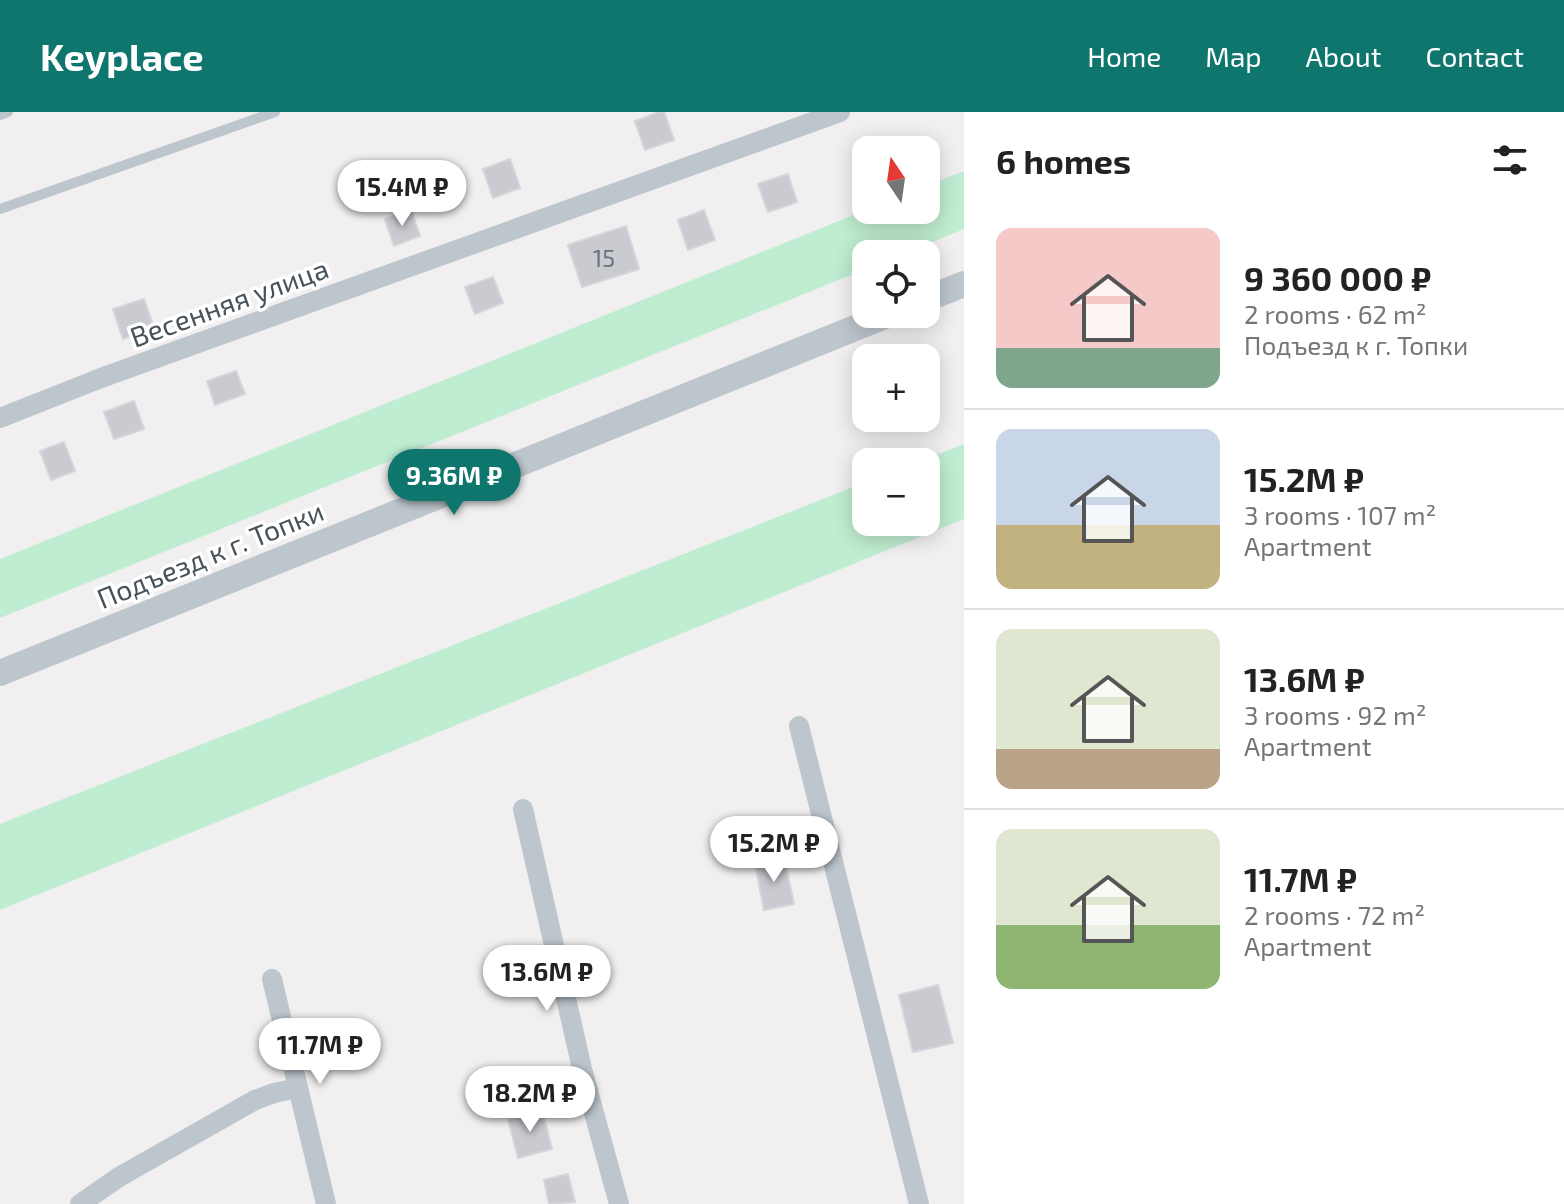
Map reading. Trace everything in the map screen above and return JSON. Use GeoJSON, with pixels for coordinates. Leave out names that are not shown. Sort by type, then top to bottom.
{"type":"FeatureCollection","features":[{"type":"Feature","properties":{"kind":"street","name":"Весенняя улица"},"geometry":{"type":"LineString","coordinates":[[0,418],[101,378],[840,112]]}},
{"type":"Feature","properties":{"kind":"street"},"geometry":{"type":"LineString","coordinates":[[940,293],[964,284]]}},
{"type":"Feature","properties":{"kind":"street","name":"Подъезд к г. Топки"},"geometry":{"type":"LineString","coordinates":[[0,673],[855,328]]}},
{"type":"Feature","properties":{"kind":"street"},"geometry":{"type":"LineString","coordinates":[[799,726],[919,1204]]}},
{"type":"Feature","properties":{"kind":"street"},"geometry":{"type":"LineString","coordinates":[[523,809],[583,1073],[619,1204]]}},
{"type":"Feature","properties":{"kind":"street"},"geometry":{"type":"LineString","coordinates":[[272,979],[326,1204]]}},
{"type":"Feature","properties":{"kind":"street"},"geometry":{"type":"LineString","coordinates":[[80,1204],[119,1177],[255,1100],[298,1088]]}},
{"type":"Feature","properties":{"kind":"lane"},"geometry":{"type":"LineString","coordinates":[[0,115],[8,112]]}},
{"type":"Feature","properties":{"kind":"lane"},"geometry":{"type":"LineString","coordinates":[[0,209],[275,112]]}},
{"type":"Feature","properties":{"kind":"green space"},"geometry":{"type":"Polygon","coordinates":[[[964,171],[964,229],[937,240],[852,240],[852,275],[0,618],[0,559],[852,216],[852,224],[940,224],[940,180],[964,171]]]}},
{"type":"Feature","properties":{"kind":"green space"},"geometry":{"type":"Polygon","coordinates":[[[964,444],[964,519],[940,529],[940,453],[964,444]]]}},
{"type":"Feature","properties":{"kind":"green space"},"geometry":{"type":"Polygon","coordinates":[[[852,488],[852,536],[922,536],[0,910],[0,824],[852,488]]]}},
{"type":"Feature","properties":{"kind":"building"},"geometry":{"type":"Polygon","coordinates":[[[664,112],[674,140],[645,150],[635,121],[664,112]]]}},
{"type":"Feature","properties":{"kind":"building"},"geometry":{"type":"Polygon","coordinates":[[[510,159],[520,188],[493,198],[483,169],[510,159]]]}},
{"type":"Feature","properties":{"kind":"building"},"geometry":{"type":"Polygon","coordinates":[[[788,174],[797,202],[768,212],[758,184],[788,174]]]}},
{"type":"Feature","properties":{"kind":"building"},"geometry":{"type":"Polygon","coordinates":[[[411,210],[420,236],[394,246],[385,219],[411,210]]]}},
{"type":"Feature","properties":{"kind":"building"},"geometry":{"type":"Polygon","coordinates":[[[704,210],[715,240],[688,250],[678,220],[704,210]]]}},
{"type":"Feature","properties":{"kind":"building"},"geometry":{"type":"Polygon","coordinates":[[[626,226],[639,269],[582,287],[568,245],[626,226]]]}},
{"type":"Feature","properties":{"kind":"building"},"geometry":{"type":"Polygon","coordinates":[[[493,277],[503,303],[475,314],[465,287],[493,277]]]}},
{"type":"Feature","properties":{"kind":"building"},"geometry":{"type":"Polygon","coordinates":[[[144,299],[154,328],[123,339],[113,309],[144,299]]]}},
{"type":"Feature","properties":{"kind":"building"},"geometry":{"type":"Polygon","coordinates":[[[236,371],[245,394],[215,405],[207,381],[236,371]]]}},
{"type":"Feature","properties":{"kind":"building"},"geometry":{"type":"Polygon","coordinates":[[[134,401],[144,429],[114,439],[104,412],[134,401]]]}},
{"type":"Feature","properties":{"kind":"building"},"geometry":{"type":"Polygon","coordinates":[[[64,442],[75,471],[51,480],[40,451],[64,442]]]}},
{"type":"Feature","properties":{"kind":"building"},"geometry":{"type":"Polygon","coordinates":[[[784,857],[794,904],[764,910],[755,864],[784,857]]]}},
{"type":"Feature","properties":{"kind":"building"},"geometry":{"type":"Polygon","coordinates":[[[938,985],[953,1043],[913,1052],[899,995],[938,985]]]}},
{"type":"Feature","properties":{"kind":"building"},"geometry":{"type":"Polygon","coordinates":[[[542,1110],[552,1149],[518,1158],[508,1119],[542,1110]]]}},
{"type":"Feature","properties":{"kind":"building"},"geometry":{"type":"Polygon","coordinates":[[[568,1174],[575,1202],[549,1204],[544,1180],[568,1174]]]}}]}
